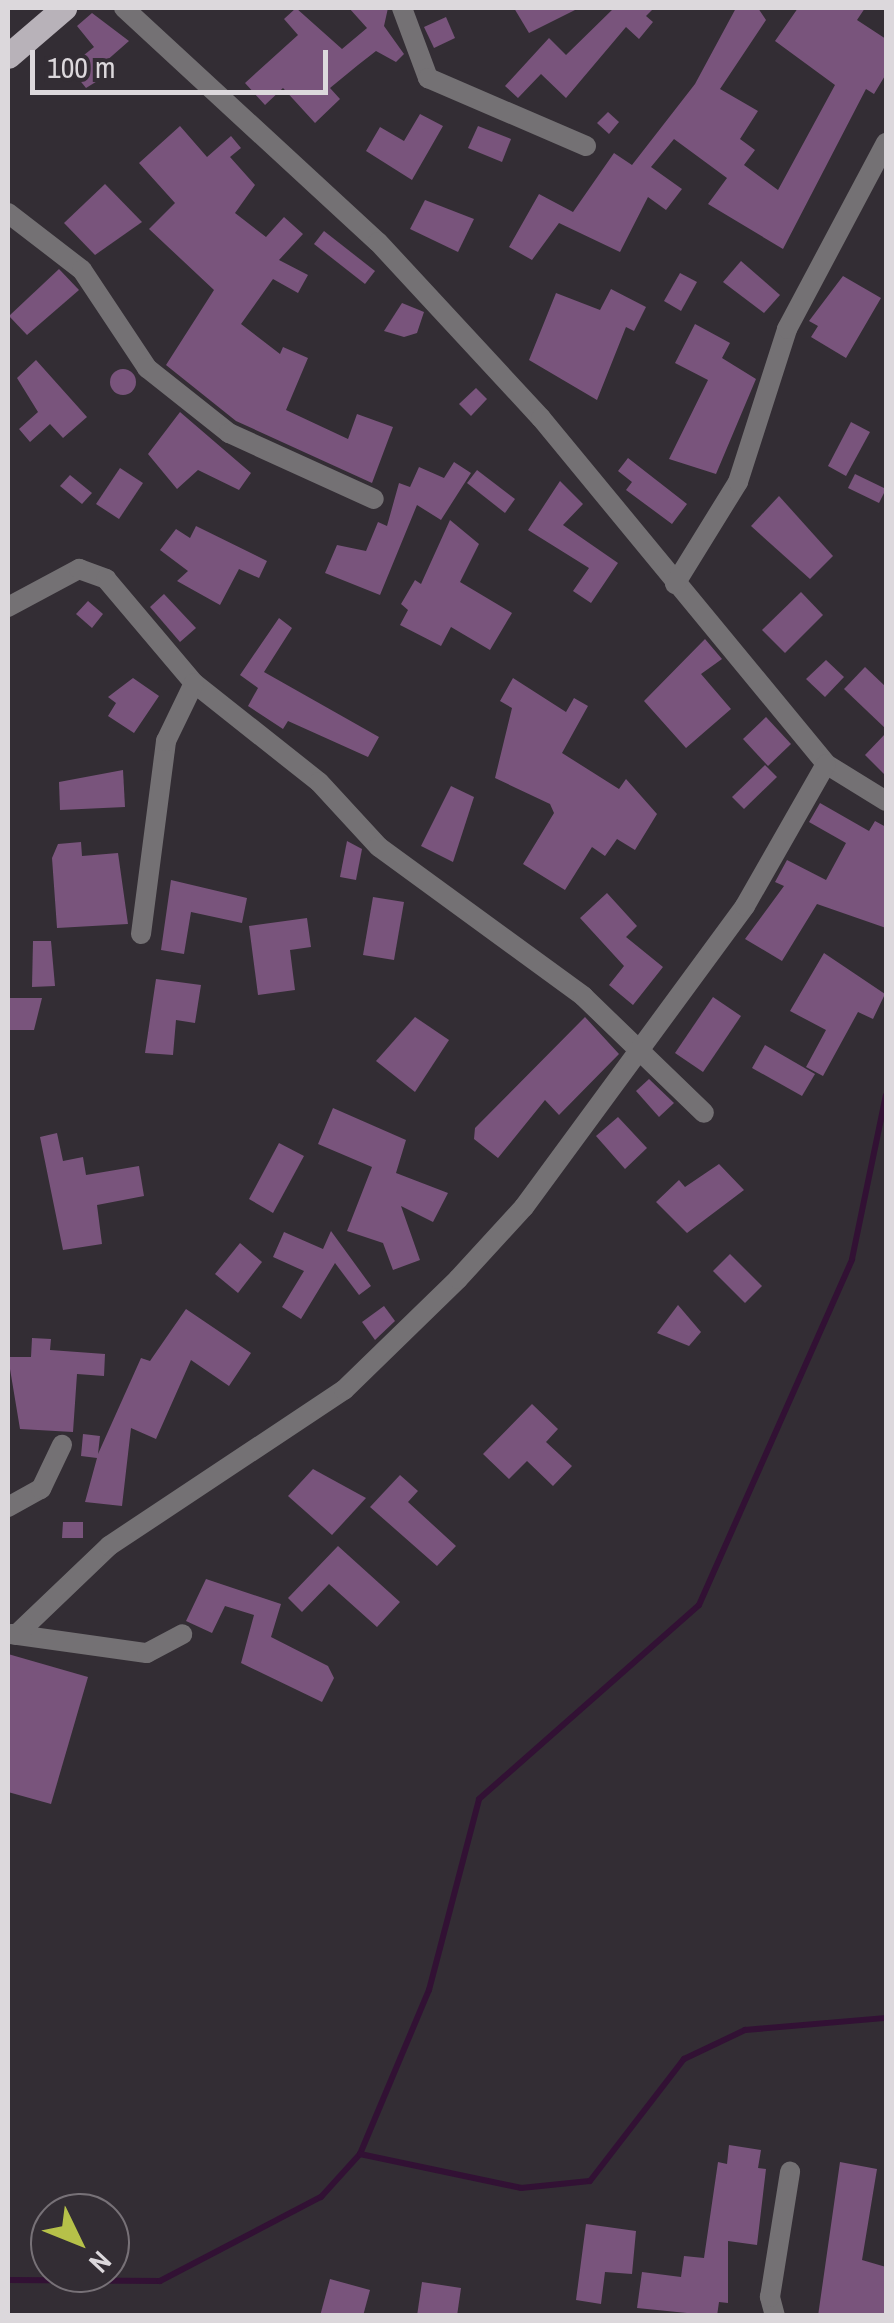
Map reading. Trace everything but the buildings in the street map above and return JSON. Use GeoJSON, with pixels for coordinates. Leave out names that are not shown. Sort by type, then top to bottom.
{"type":"FeatureCollection","features":[{"type":"Feature","properties":{"kind":"main road"},"geometry":{"type":"LineString","coordinates":[[8,56],[64,8]]}},
{"type":"Feature","properties":{"kind":"street"},"geometry":{"type":"LineString","coordinates":[[124,8],[378,242],[540,418],[826,764],[886,801]]}},
{"type":"Feature","properties":{"kind":"street"},"geometry":{"type":"LineString","coordinates":[[402,8],[428,78],[586,146]]}},
{"type":"Feature","properties":{"kind":"street"},"geometry":{"type":"LineString","coordinates":[[675,584],[738,482],[787,329],[886,142]]}},
{"type":"Feature","properties":{"kind":"street"},"geometry":{"type":"LineString","coordinates":[[8,214],[82,270],[147,368],[228,433],[374,500]]}},
{"type":"Feature","properties":{"kind":"street"},"geometry":{"type":"LineString","coordinates":[[8,607],[80,569],[106,579],[194,683],[319,782],[379,846],[636,1045],[704,1113]]}},
{"type":"Feature","properties":{"kind":"street"},"geometry":{"type":"LineString","coordinates":[[141,934],[166,741],[194,683]]}},
{"type":"Feature","properties":{"kind":"street"},"geometry":{"type":"LineString","coordinates":[[12,1634],[110,1546],[344,1390],[524,1207],[636,1045],[745,906],[826,764]]}},
{"type":"Feature","properties":{"kind":"street"},"geometry":{"type":"LineString","coordinates":[[8,1507],[41,1489],[62,1445]]}},
{"type":"Feature","properties":{"kind":"street"},"geometry":{"type":"LineString","coordinates":[[12,1634],[148,1652],[182,1634]]}},
{"type":"Feature","properties":{"kind":"street"},"geometry":{"type":"LineString","coordinates":[[775,2316],[770,2297],[790,2172]]}},
{"type":"Feature","properties":{"kind":"waterway"},"geometry":{"type":"LineString","coordinates":[[360,2154],[429,1990],[479,1799],[699,1605],[852,1259],[886,1095]]}},
{"type":"Feature","properties":{"kind":"waterway"},"geometry":{"type":"LineString","coordinates":[[8,2280],[160,2281],[321,2197],[360,2154],[521,2188],[590,2181],[684,2059],[745,2030],[886,2018]]}}]}
